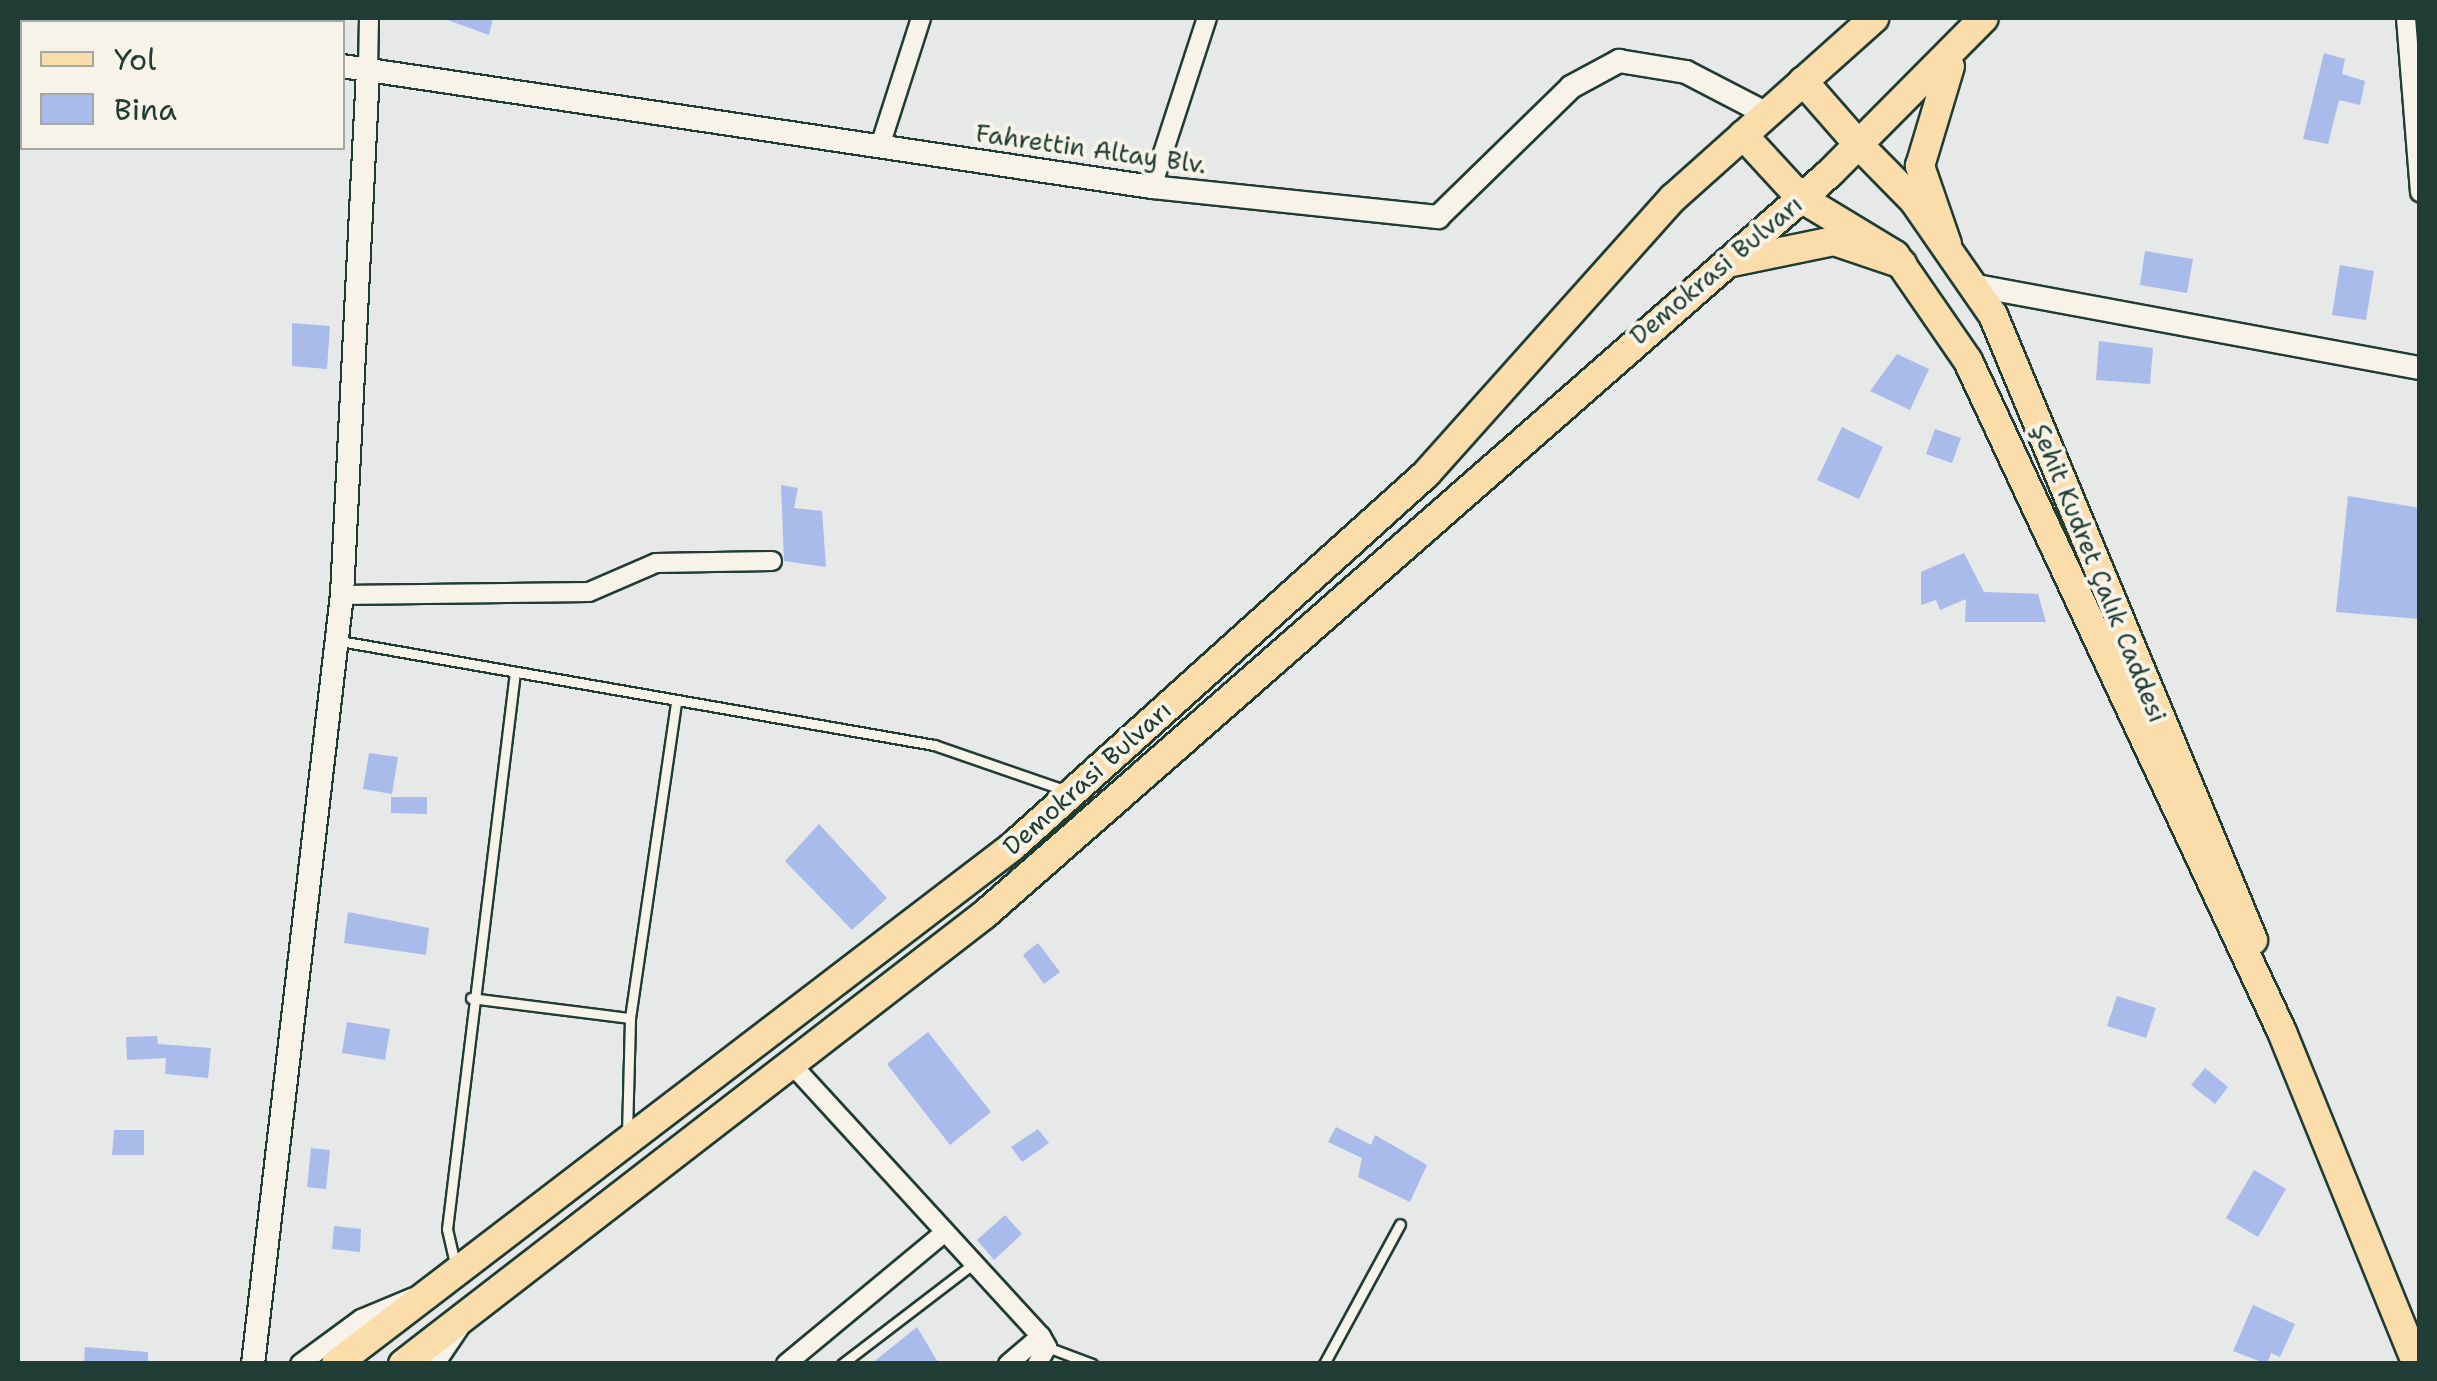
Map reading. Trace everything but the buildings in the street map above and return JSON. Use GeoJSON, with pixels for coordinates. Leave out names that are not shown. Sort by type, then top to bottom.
{"type":"FeatureCollection","features":[{"type":"Feature","properties":{"kind":"main road","name":"Demokrasi Bulvarı"},"geometry":{"type":"LineString","coordinates":[[336,1364],[630,1140],[1071,794],[1426,474],[1673,198],[1874,18]]}},
{"type":"Feature","properties":{"kind":"main road","name":"Demokrasi Bulvarı"},"geometry":{"type":"LineString","coordinates":[[403,1364],[796,1069],[1144,778],[1716,266],[1860,146],[1984,18]]}},
{"type":"Feature","properties":{"kind":"main road"},"geometry":{"type":"LineString","coordinates":[[1946,244],[1921,147],[1964,41]]}},
{"type":"Feature","properties":{"kind":"main road","name":"Şehit Kudret Çalık Caddesi"},"geometry":{"type":"LineString","coordinates":[[1804,81],[1946,244],[1977,286],[2270,979],[2282,1032]]}},
{"type":"Feature","properties":{"kind":"main road"},"geometry":{"type":"LineString","coordinates":[[1743,135],[1801,198]]}},
{"type":"Feature","properties":{"kind":"main road","name":"Şehit Kudret Çalık Caddesi"},"geometry":{"type":"LineString","coordinates":[[1801,198],[1858,226],[1902,264],[1968,361],[2282,1032],[2417,1364]]}},
{"type":"Feature","properties":{"kind":"main road"},"geometry":{"type":"LineString","coordinates":[[1716,266],[1834,241],[1902,264]]}},
{"type":"Feature","properties":{"kind":"street"},"geometry":{"type":"LineString","coordinates":[[253,1364],[342,594],[369,18]]}},
{"type":"Feature","properties":{"kind":"street"},"geometry":{"type":"LineString","coordinates":[[880,146],[921,18]]}},
{"type":"Feature","properties":{"kind":"street"},"geometry":{"type":"LineString","coordinates":[[1152,187],[1207,18]]}},
{"type":"Feature","properties":{"kind":"street"},"geometry":{"type":"LineString","coordinates":[[2406,18],[2420,192]]}},
{"type":"Feature","properties":{"kind":"street","name":"Fahrettin Altay Blv."},"geometry":{"type":"LineString","coordinates":[[345,66],[1152,187],[1438,216],[1571,87],[1619,61],[1686,72],[1767,114]]}},
{"type":"Feature","properties":{"kind":"street"},"geometry":{"type":"LineString","coordinates":[[1977,286],[2420,368]]}},
{"type":"Feature","properties":{"kind":"street"},"geometry":{"type":"LineString","coordinates":[[342,594],[589,592],[656,563],[772,561]]}},
{"type":"Feature","properties":{"kind":"street"},"geometry":{"type":"LineString","coordinates":[[796,1069],[1044,1341]]}},
{"type":"Feature","properties":{"kind":"street"},"geometry":{"type":"LineString","coordinates":[[786,1364],[944,1233]]}},
{"type":"Feature","properties":{"kind":"street"},"geometry":{"type":"LineString","coordinates":[[300,1364],[371,1314],[429,1293]]}},
{"type":"Feature","properties":{"kind":"street"},"geometry":{"type":"LineString","coordinates":[[435,1364],[464,1317]]}},
{"type":"Feature","properties":{"kind":"street"},"geometry":{"type":"LineString","coordinates":[[1008,1364],[1044,1341]]}},
{"type":"Feature","properties":{"kind":"street"},"geometry":{"type":"LineString","coordinates":[[1037,1364],[1044,1341]]}},
{"type":"Feature","properties":{"kind":"lane"},"geometry":{"type":"LineString","coordinates":[[337,640],[970,754],[1071,794]]}},
{"type":"Feature","properties":{"kind":"lane"},"geometry":{"type":"LineString","coordinates":[[458,1272],[446,1240],[472,998],[515,672]]}},
{"type":"Feature","properties":{"kind":"lane"},"geometry":{"type":"LineString","coordinates":[[630,1140],[622,1106],[630,1018],[676,701]]}},
{"type":"Feature","properties":{"kind":"lane"},"geometry":{"type":"LineString","coordinates":[[472,998],[630,1018]]}},
{"type":"Feature","properties":{"kind":"lane"},"geometry":{"type":"LineString","coordinates":[[1324,1364],[1400,1224]]}},
{"type":"Feature","properties":{"kind":"lane"},"geometry":{"type":"LineString","coordinates":[[842,1364],[973,1264]]}},
{"type":"Feature","properties":{"kind":"lane"},"geometry":{"type":"LineString","coordinates":[[1044,1341],[1092,1364]]}}]}
